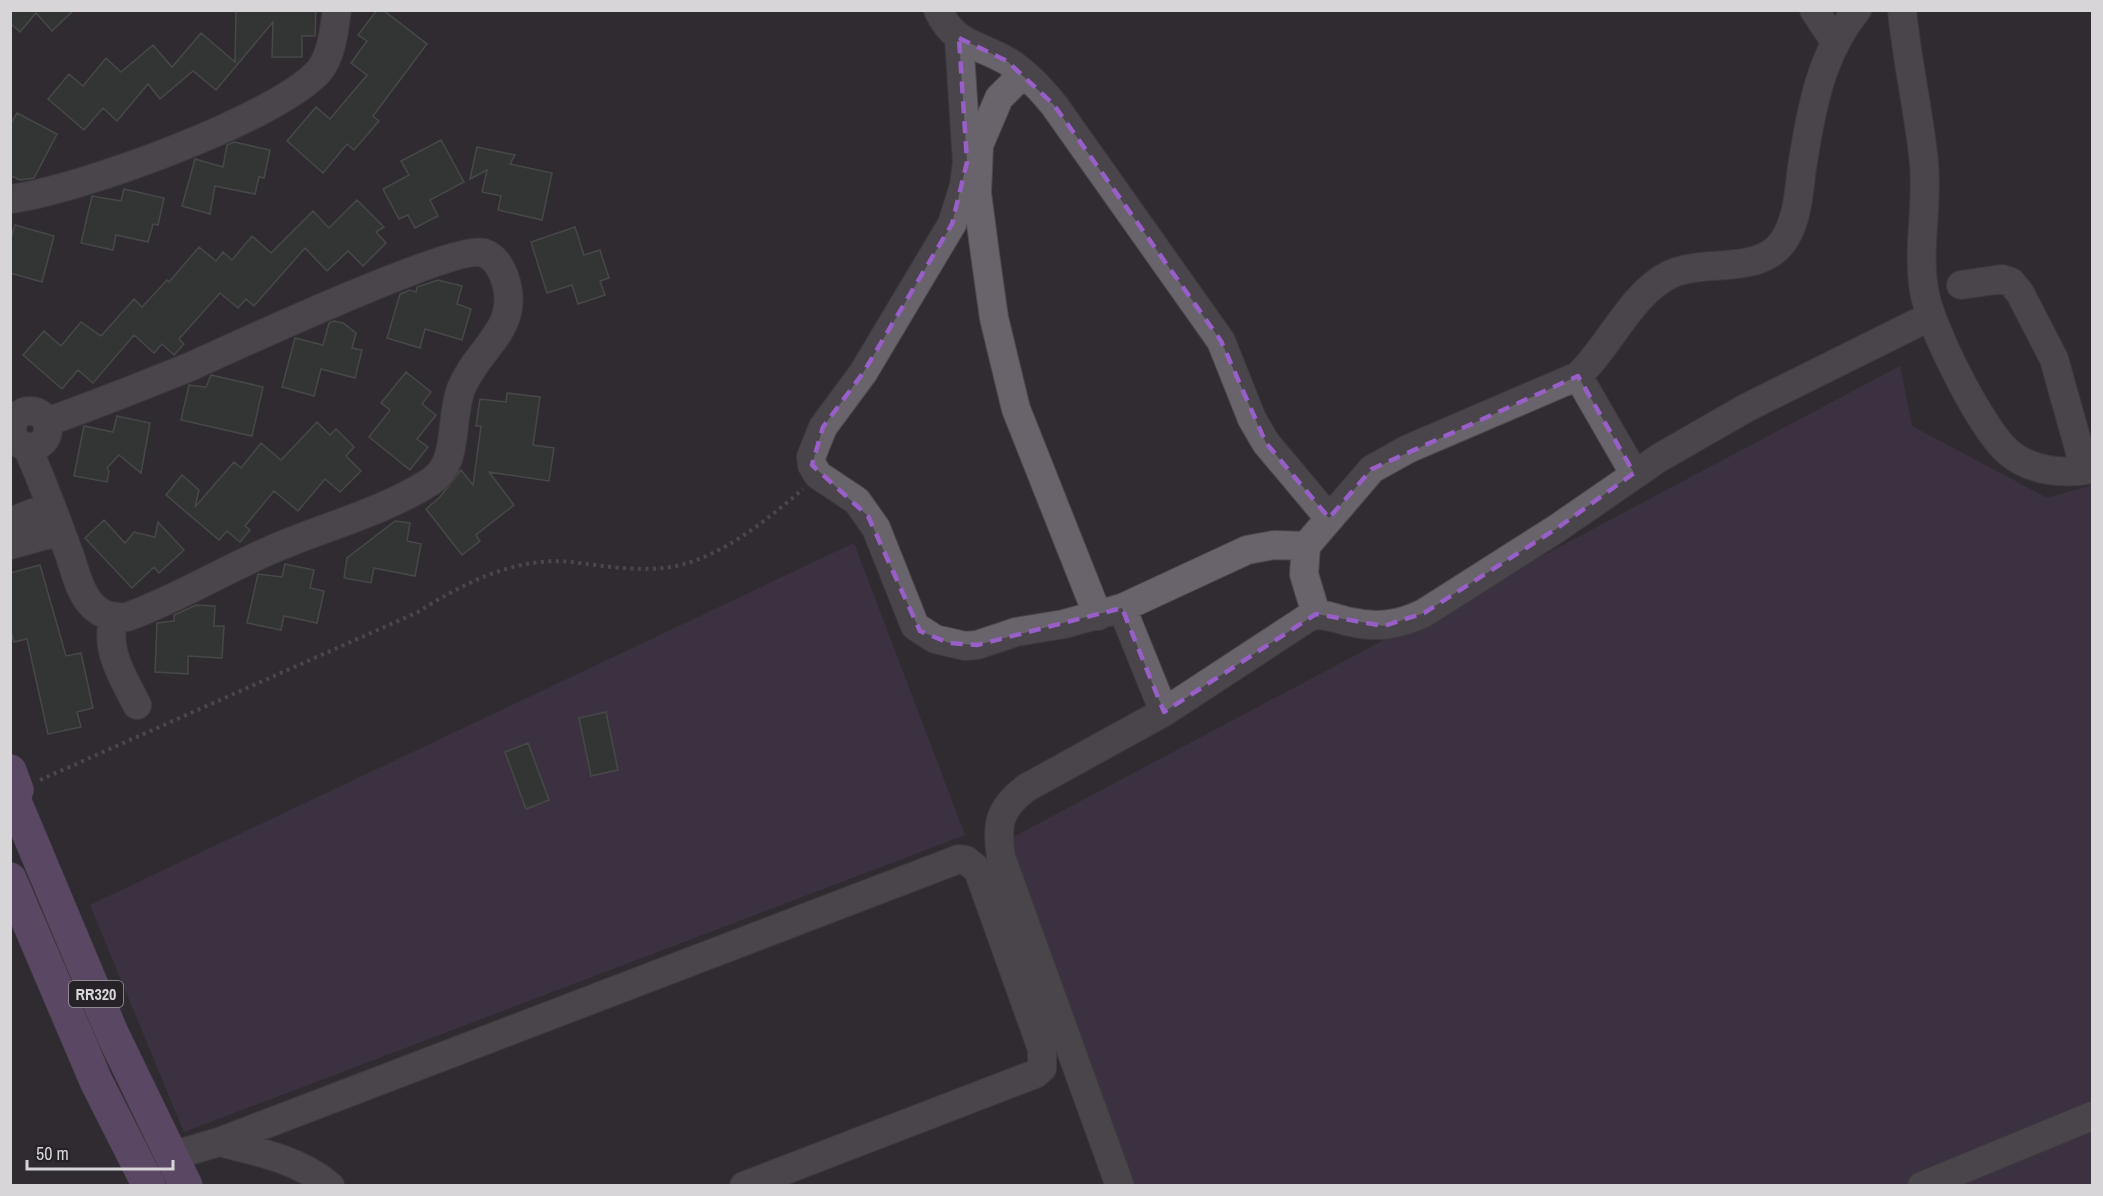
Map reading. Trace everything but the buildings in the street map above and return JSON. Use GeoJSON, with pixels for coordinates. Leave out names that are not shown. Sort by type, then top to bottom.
{"type":"FeatureCollection","features":[{"type":"Feature","properties":{"kind":"main road","name":"RR320"},"geometry":{"type":"LineString","coordinates":[[13,791],[112,1033],[186,1185]]}},
{"type":"Feature","properties":{"kind":"main road","name":"RR320"},"geometry":{"type":"LineString","coordinates":[[13,890],[96,1081],[149,1185]]}},
{"type":"Feature","properties":{"kind":"street"},"geometry":{"type":"LineString","coordinates":[[10,199],[69,185],[185,145],[295,92],[320,69],[334,35],[337,10]]}},
{"type":"Feature","properties":{"kind":"street"},"geometry":{"type":"LineString","coordinates":[[938,10],[947,27],[959,38],[1007,61],[1054,105],[1221,341],[1252,418],[1266,443],[1329,518]]}},
{"type":"Feature","properties":{"kind":"street"},"geometry":{"type":"LineString","coordinates":[[1814,10],[1834,40]]}},
{"type":"Feature","properties":{"kind":"street"},"geometry":{"type":"LineString","coordinates":[[1316,614],[1304,574],[1306,546],[1362,478],[1383,462],[1578,376],[1593,361],[1623,319],[1654,285],[1669,275],[1684,270],[1738,264],[1757,259],[1766,256],[1785,239],[1795,213],[1815,100],[1834,40],[1857,10]]}},
{"type":"Feature","properties":{"kind":"street"},"geometry":{"type":"LineString","coordinates":[[1902,10],[1925,176],[1922,268],[1931,316],[1963,383],[2006,450],[2033,466],[2050,470],[2089,470],[2054,358],[2020,293],[2011,282],[2002,279],[1961,285]]}},
{"type":"Feature","properties":{"kind":"street"},"geometry":{"type":"LineString","coordinates":[[959,38],[967,162],[961,198],[952,224],[852,390],[823,427],[812,456],[812,465],[818,475],[850,496],[868,516],[883,543],[915,626],[926,635],[949,643],[977,645],[1016,632],[1110,612],[1247,550],[1274,545],[1306,546]]}},
{"type":"Feature","properties":{"kind":"street"},"geometry":{"type":"LineString","coordinates":[[1023,74],[999,98],[984,130],[976,157],[977,193],[994,318],[1016,409],[1110,612],[1164,712]]}},
{"type":"Feature","properties":{"kind":"street"},"geometry":{"type":"LineString","coordinates":[[472,251],[486,254],[496,261],[505,279],[510,300],[506,319],[496,338],[470,369],[461,388],[453,416],[450,458],[437,476],[411,492],[263,553],[141,612],[114,618],[102,614],[89,603],[80,585],[27,447],[17,442],[12,431],[18,415],[34,411],[47,422],[135,389],[385,282],[452,257],[472,251]]}},
{"type":"Feature","properties":{"kind":"street"},"geometry":{"type":"LineString","coordinates":[[1120,1185],[1001,857],[998,831],[1010,801],[1026,788],[1164,712],[1316,614],[1367,625],[1384,626],[1410,620],[1473,584],[1556,530],[1634,473],[1746,408],[1931,316]]}},
{"type":"Feature","properties":{"kind":"street"},"geometry":{"type":"LineString","coordinates":[[1578,376],[1634,473]]}},
{"type":"Feature","properties":{"kind":"street"},"geometry":{"type":"LineString","coordinates":[[10,522],[56,519]]}},
{"type":"Feature","properties":{"kind":"street"},"geometry":{"type":"LineString","coordinates":[[10,545],[56,519]]}},
{"type":"Feature","properties":{"kind":"street"},"geometry":{"type":"LineString","coordinates":[[114,618],[110,641],[114,656],[137,705]]}},
{"type":"Feature","properties":{"kind":"street"},"geometry":{"type":"LineString","coordinates":[[171,1156],[219,1142],[959,859],[973,865],[978,870],[1042,1049],[1042,1068],[1035,1074],[744,1185]]}},
{"type":"Feature","properties":{"kind":"street"},"geometry":{"type":"LineString","coordinates":[[1922,1185],[2092,1116]]}},
{"type":"Feature","properties":{"kind":"street"},"geometry":{"type":"LineString","coordinates":[[219,1142],[290,1163],[321,1177],[330,1185]]}},
{"type":"Feature","properties":{"kind":"path"},"geometry":{"type":"LineString","coordinates":[[13,791],[418,612],[458,587],[493,574],[545,562],[570,562],[608,568],[663,568],[710,553],[775,511],[818,475]]}},
{"type":"Feature","properties":{"kind":"highlighted area"},"geometry":{"type":"Polygon","coordinates":[[[959,38],[1007,61],[1054,105],[1221,341],[1266,443],[1329,518],[1372,469],[1578,376],[1634,473],[1556,529],[1424,613],[1384,626],[1316,614],[1164,712],[1122,608],[977,645],[949,643],[920,631],[868,516],[812,465],[823,427],[863,373],[952,224],[967,162],[959,38]]]}},
{"type":"Feature","properties":{"kind":"shaded area"},"geometry":{"type":"Polygon","coordinates":[[[1900,366],[1912,426],[2047,498],[2092,485],[2092,1185],[1125,1185],[1000,844],[1900,366]]]}},
{"type":"Feature","properties":{"kind":"shaded area"},"geometry":{"type":"Polygon","coordinates":[[[854,543],[965,835],[184,1132],[90,905],[854,543]]]}}]}
